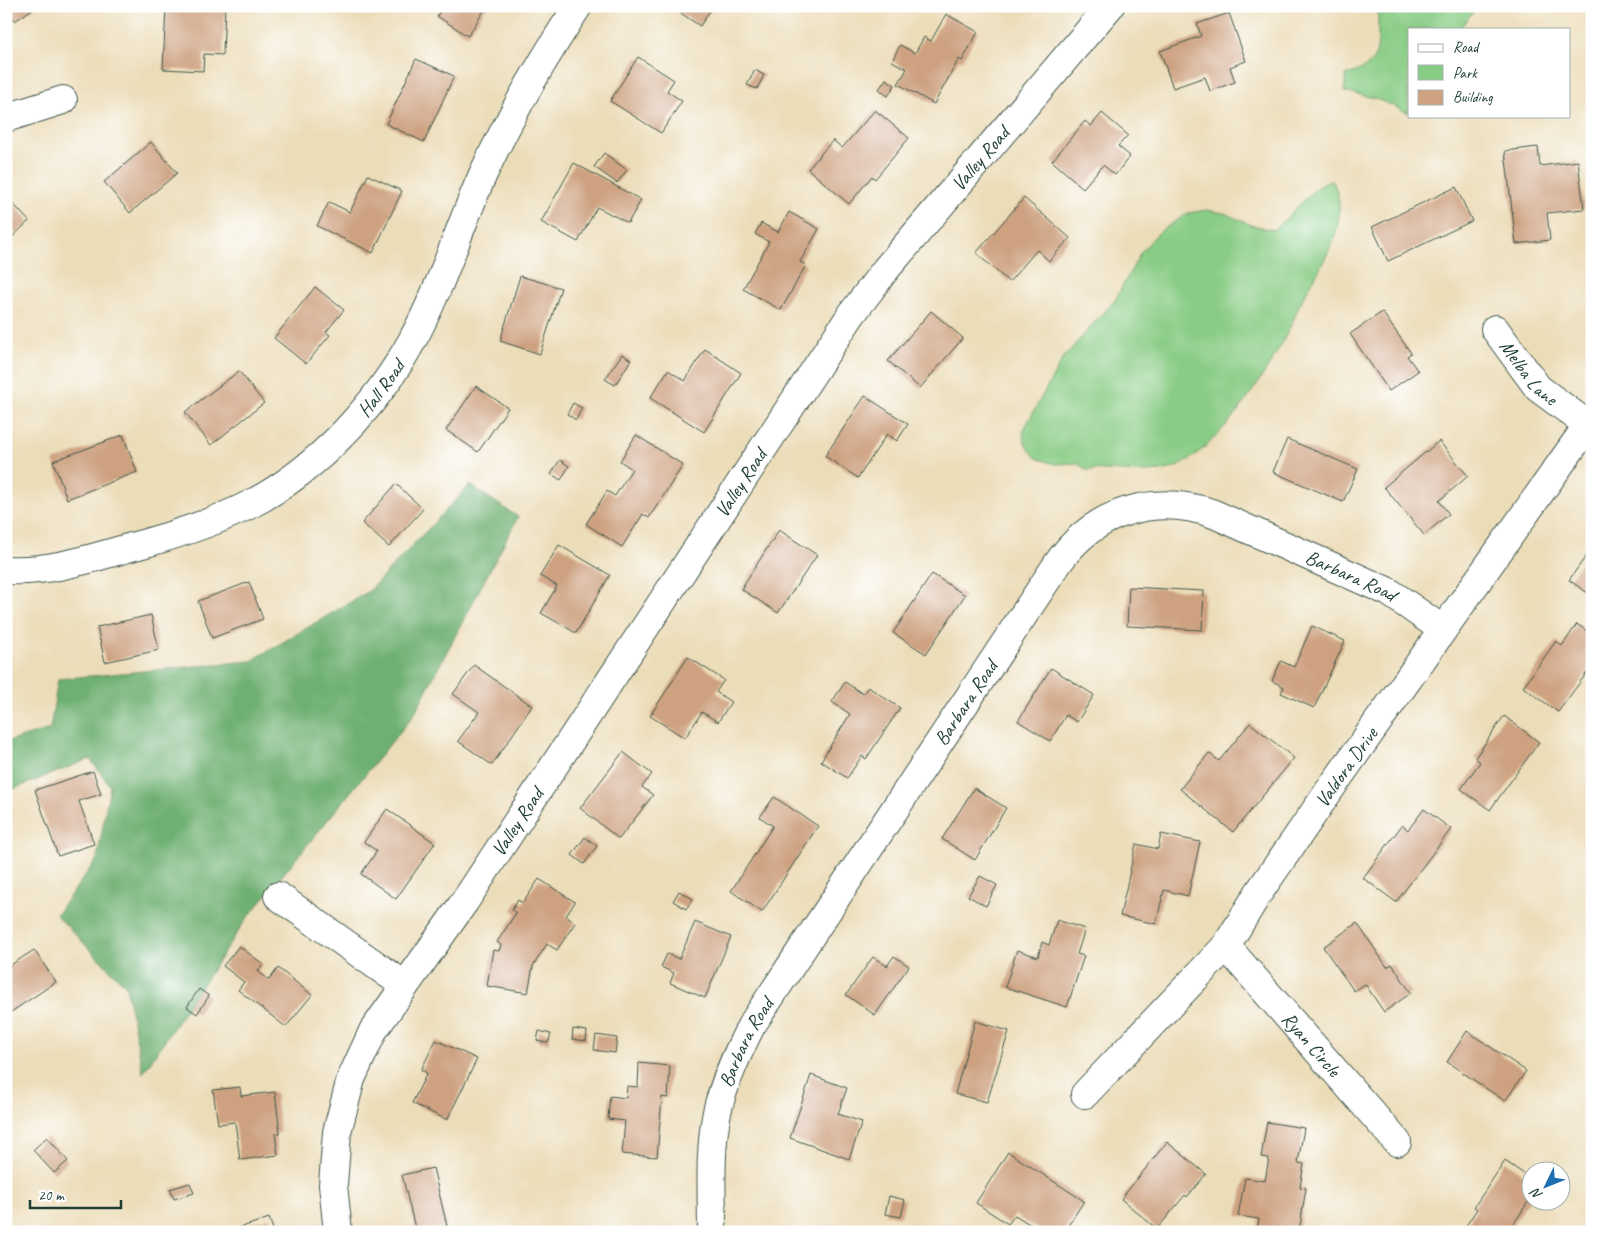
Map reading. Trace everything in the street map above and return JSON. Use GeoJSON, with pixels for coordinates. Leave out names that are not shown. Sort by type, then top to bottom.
{"type":"FeatureCollection","features":[{"type":"Feature","properties":{"kind":"street","name":"Hall Road"},"geometry":{"type":"LineString","coordinates":[[6,570],[34,570],[73,563],[198,526],[250,504],[274,490],[328,447],[374,397],[413,339],[502,134],[532,80],[578,6]]}},
{"type":"Feature","properties":{"kind":"street","name":"Valley Road"},"geometry":{"type":"LineString","coordinates":[[338,1232],[333,1185],[334,1158],[343,1105],[361,1055],[387,1008],[464,901],[790,406],[869,290],[1110,6]]}},
{"type":"Feature","properties":{"kind":"street"},"geometry":{"type":"LineString","coordinates":[[6,118],[63,100]]}},
{"type":"Feature","properties":{"kind":"street","name":"Melba Lane"},"geometry":{"type":"LineString","coordinates":[[1495,329],[1538,388],[1590,427]]}},
{"type":"Feature","properties":{"kind":"street","name":"Valdora Drive"},"geometry":{"type":"LineString","coordinates":[[1085,1094],[1226,946],[1287,852],[1442,629],[1590,427]]}},
{"type":"Feature","properties":{"kind":"street","name":"Barbara Road"},"geometry":{"type":"LineString","coordinates":[[712,1232],[713,1150],[717,1114],[724,1086],[751,1026],[1058,563],[1079,538],[1106,519],[1138,507],[1160,504],[1193,507],[1214,514],[1389,592],[1442,629]]}},
{"type":"Feature","properties":{"kind":"street"},"geometry":{"type":"LineString","coordinates":[[278,896],[404,985]]}},
{"type":"Feature","properties":{"kind":"street","name":"Ryan Circle"},"geometry":{"type":"LineString","coordinates":[[1226,946],[1397,1142]]}},
{"type":"Feature","properties":{"kind":"green space"},"geometry":{"type":"Polygon","coordinates":[[[1392,6],[1478,6],[1460,28],[1408,28],[1408,113],[1377,100],[1344,92],[1346,75],[1359,71],[1373,59],[1378,44],[1378,13],[1392,6]]]}},
{"type":"Feature","properties":{"kind":"green space"},"geometry":{"type":"Polygon","coordinates":[[[1332,179],[1338,196],[1339,213],[1337,230],[1324,262],[1263,375],[1227,424],[1207,445],[1188,460],[1170,469],[1150,472],[1087,470],[1077,463],[1054,464],[1036,458],[1025,444],[1023,431],[1063,358],[1115,300],[1141,252],[1158,233],[1188,213],[1207,210],[1224,213],[1251,225],[1274,230],[1315,189],[1332,179]]]}},
{"type":"Feature","properties":{"kind":"green space"},"geometry":{"type":"Polygon","coordinates":[[[470,485],[518,517],[413,716],[245,921],[143,1073],[126,986],[56,915],[97,859],[110,786],[90,759],[6,792],[6,742],[50,729],[58,679],[251,661],[369,591],[470,485]]]}},
{"type":"Feature","properties":{"kind":"building"},"geometry":{"type":"Polygon","coordinates":[[[6,6],[37,6],[15,21],[10,15],[6,18],[6,6]]]}},
{"type":"Feature","properties":{"kind":"building"},"geometry":{"type":"Polygon","coordinates":[[[166,6],[225,6],[223,55],[204,54],[203,71],[163,69],[166,6]]]}},
{"type":"Feature","properties":{"kind":"building"},"geometry":{"type":"Polygon","coordinates":[[[443,6],[487,6],[468,36],[437,16],[443,6]]]}},
{"type":"Feature","properties":{"kind":"building"},"geometry":{"type":"Polygon","coordinates":[[[670,6],[713,6],[700,26],[670,6]]]}},
{"type":"Feature","properties":{"kind":"building"},"geometry":{"type":"Polygon","coordinates":[[[1229,13],[1246,61],[1230,67],[1235,82],[1210,91],[1205,77],[1173,88],[1160,51],[1201,36],[1197,24],[1229,13]]]}},
{"type":"Feature","properties":{"kind":"building"},"geometry":{"type":"Polygon","coordinates":[[[946,14],[978,32],[962,61],[959,59],[934,104],[898,84],[907,69],[892,61],[900,45],[915,53],[924,37],[931,41],[946,14]]]}},
{"type":"Feature","properties":{"kind":"building"},"geometry":{"type":"Polygon","coordinates":[[[638,57],[674,80],[667,91],[682,101],[661,133],[610,101],[638,57]]]}},
{"type":"Feature","properties":{"kind":"building"},"geometry":{"type":"Polygon","coordinates":[[[416,59],[454,76],[424,142],[386,124],[416,59]]]}},
{"type":"Feature","properties":{"kind":"building"},"geometry":{"type":"Polygon","coordinates":[[[755,70],[764,75],[757,89],[747,85],[755,70]]]}},
{"type":"Feature","properties":{"kind":"building"},"geometry":{"type":"Polygon","coordinates":[[[886,79],[895,85],[888,96],[879,89],[886,79]]]}},
{"type":"Feature","properties":{"kind":"building"},"geometry":{"type":"Polygon","coordinates":[[[875,110],[909,138],[875,179],[872,176],[849,204],[808,169],[833,140],[842,148],[875,110]]]}},
{"type":"Feature","properties":{"kind":"building"},"geometry":{"type":"Polygon","coordinates":[[[1102,113],[1128,135],[1118,146],[1130,156],[1115,175],[1103,165],[1083,188],[1052,161],[1085,121],[1091,126],[1102,113]]]}},
{"type":"Feature","properties":{"kind":"building"},"geometry":{"type":"Polygon","coordinates":[[[151,142],[177,173],[130,213],[104,182],[151,142]]]}},
{"type":"Feature","properties":{"kind":"building"},"geometry":{"type":"Polygon","coordinates":[[[1538,147],[1540,166],[1578,161],[1584,209],[1547,213],[1550,240],[1516,244],[1505,151],[1538,147]]]}},
{"type":"Feature","properties":{"kind":"building"},"geometry":{"type":"Polygon","coordinates":[[[604,153],[627,170],[617,183],[594,167],[604,153]]]}},
{"type":"Feature","properties":{"kind":"building"},"geometry":{"type":"Polygon","coordinates":[[[574,163],[641,200],[628,223],[597,207],[578,242],[541,222],[574,163]]]}},
{"type":"Feature","properties":{"kind":"building"},"geometry":{"type":"Polygon","coordinates":[[[368,175],[402,191],[373,253],[317,226],[329,202],[350,212],[368,175]]]}},
{"type":"Feature","properties":{"kind":"building"},"geometry":{"type":"Polygon","coordinates":[[[1456,187],[1472,221],[1388,261],[1372,227],[1456,187]]]}},
{"type":"Feature","properties":{"kind":"building"},"geometry":{"type":"Polygon","coordinates":[[[6,196],[29,221],[6,243],[6,196]]]}},
{"type":"Feature","properties":{"kind":"building"},"geometry":{"type":"Polygon","coordinates":[[[1024,198],[1070,238],[1049,261],[1037,250],[1009,282],[976,253],[1024,198]]]}},
{"type":"Feature","properties":{"kind":"building"},"geometry":{"type":"Polygon","coordinates":[[[789,212],[819,229],[800,262],[806,265],[781,310],[743,289],[769,242],[755,234],[761,223],[778,232],[789,212]]]}},
{"type":"Feature","properties":{"kind":"building"},"geometry":{"type":"Polygon","coordinates":[[[520,276],[561,288],[540,354],[500,341],[520,276]]]}},
{"type":"Feature","properties":{"kind":"building"},"geometry":{"type":"Polygon","coordinates":[[[315,287],[344,310],[326,332],[330,335],[306,364],[274,338],[315,287]]]}},
{"type":"Feature","properties":{"kind":"building"},"geometry":{"type":"Polygon","coordinates":[[[931,311],[963,338],[920,388],[888,361],[931,311]]]}},
{"type":"Feature","properties":{"kind":"building"},"geometry":{"type":"Polygon","coordinates":[[[1382,312],[1411,353],[1407,356],[1418,371],[1389,391],[1350,334],[1382,312]]]}},
{"type":"Feature","properties":{"kind":"building"},"geometry":{"type":"Polygon","coordinates":[[[705,349],[741,373],[704,432],[650,398],[668,370],[685,381],[705,349]]]}},
{"type":"Feature","properties":{"kind":"building"},"geometry":{"type":"Polygon","coordinates":[[[622,354],[631,360],[615,385],[605,379],[622,354]]]}},
{"type":"Feature","properties":{"kind":"building"},"geometry":{"type":"Polygon","coordinates":[[[239,371],[264,403],[211,445],[185,412],[239,371]]]}},
{"type":"Feature","properties":{"kind":"building"},"geometry":{"type":"Polygon","coordinates":[[[476,386],[508,408],[478,452],[446,430],[476,386]]]}},
{"type":"Feature","properties":{"kind":"building"},"geometry":{"type":"Polygon","coordinates":[[[865,396],[908,424],[897,441],[887,434],[858,478],[825,456],[865,396]]]}},
{"type":"Feature","properties":{"kind":"building"},"geometry":{"type":"Polygon","coordinates":[[[573,403],[582,408],[576,420],[567,414],[573,403]]]}},
{"type":"Feature","properties":{"kind":"building"},"geometry":{"type":"Polygon","coordinates":[[[123,435],[137,472],[67,499],[53,461],[123,435]]]}},
{"type":"Feature","properties":{"kind":"building"},"geometry":{"type":"Polygon","coordinates":[[[636,435],[683,465],[649,518],[643,514],[622,547],[586,524],[607,491],[615,496],[632,469],[620,461],[636,435]]]}},
{"type":"Feature","properties":{"kind":"building"},"geometry":{"type":"Polygon","coordinates":[[[1287,439],[1358,469],[1343,502],[1273,472],[1287,439]]]}},
{"type":"Feature","properties":{"kind":"building"},"geometry":{"type":"Polygon","coordinates":[[[1439,441],[1468,476],[1439,501],[1449,514],[1424,535],[1384,487],[1439,441]]]}},
{"type":"Feature","properties":{"kind":"building"},"geometry":{"type":"Polygon","coordinates":[[[560,460],[569,466],[561,480],[551,474],[560,460]]]}},
{"type":"Feature","properties":{"kind":"building"},"geometry":{"type":"Polygon","coordinates":[[[396,484],[423,509],[389,547],[362,523],[396,484]]]}},
{"type":"Feature","properties":{"kind":"building"},"geometry":{"type":"Polygon","coordinates":[[[779,530],[817,555],[778,613],[741,589],[779,530]]]}},
{"type":"Feature","properties":{"kind":"building"},"geometry":{"type":"Polygon","coordinates":[[[559,545],[610,575],[576,633],[541,613],[557,586],[540,576],[559,545]]]}},
{"type":"Feature","properties":{"kind":"building"},"geometry":{"type":"Polygon","coordinates":[[[1592,548],[1592,596],[1569,580],[1592,548]]]}},
{"type":"Feature","properties":{"kind":"building"},"geometry":{"type":"Polygon","coordinates":[[[932,574],[965,595],[926,654],[893,633],[932,574]]]}},
{"type":"Feature","properties":{"kind":"building"},"geometry":{"type":"Polygon","coordinates":[[[249,582],[263,619],[212,638],[198,601],[249,582]]]}},
{"type":"Feature","properties":{"kind":"building"},"geometry":{"type":"Polygon","coordinates":[[[1129,587],[1204,591],[1202,630],[1127,626],[1129,587]]]}},
{"type":"Feature","properties":{"kind":"building"},"geometry":{"type":"Polygon","coordinates":[[[151,615],[159,650],[105,662],[97,627],[151,615]]]}},
{"type":"Feature","properties":{"kind":"building"},"geometry":{"type":"Polygon","coordinates":[[[1577,624],[1592,635],[1592,666],[1558,712],[1523,687],[1556,641],[1562,646],[1577,624]]]}},
{"type":"Feature","properties":{"kind":"building"},"geometry":{"type":"Polygon","coordinates":[[[1312,626],[1345,641],[1314,708],[1281,693],[1284,687],[1272,681],[1281,661],[1294,667],[1312,626]]]}},
{"type":"Feature","properties":{"kind":"building"},"geometry":{"type":"Polygon","coordinates":[[[688,657],[724,680],[716,692],[731,702],[718,722],[702,712],[685,738],[650,716],[688,657]]]}},
{"type":"Feature","properties":{"kind":"building"},"geometry":{"type":"Polygon","coordinates":[[[474,665],[532,706],[492,765],[458,741],[479,712],[453,694],[474,665]]]}},
{"type":"Feature","properties":{"kind":"building"},"geometry":{"type":"Polygon","coordinates":[[[1051,668],[1094,695],[1077,722],[1066,715],[1050,741],[1018,721],[1051,668]]]}},
{"type":"Feature","properties":{"kind":"building"},"geometry":{"type":"Polygon","coordinates":[[[845,682],[863,694],[868,687],[900,708],[866,759],[862,756],[847,778],[821,761],[850,714],[832,702],[845,682]]]}},
{"type":"Feature","properties":{"kind":"building"},"geometry":{"type":"Polygon","coordinates":[[[1504,716],[1539,742],[1490,810],[1461,789],[1480,762],[1475,758],[1504,716]]]}},
{"type":"Feature","properties":{"kind":"building"},"geometry":{"type":"Polygon","coordinates":[[[1250,723],[1294,758],[1233,832],[1180,789],[1209,753],[1219,761],[1250,723]]]}},
{"type":"Feature","properties":{"kind":"building"},"geometry":{"type":"Polygon","coordinates":[[[623,752],[652,774],[642,787],[653,795],[619,839],[580,808],[623,752]]]}},
{"type":"Feature","properties":{"kind":"building"},"geometry":{"type":"Polygon","coordinates":[[[93,771],[101,794],[79,801],[94,844],[58,856],[35,790],[93,771]]]}},
{"type":"Feature","properties":{"kind":"building"},"geometry":{"type":"Polygon","coordinates":[[[974,788],[1006,808],[975,860],[942,839],[974,788]]]}},
{"type":"Feature","properties":{"kind":"building"},"geometry":{"type":"Polygon","coordinates":[[[774,797],[818,826],[762,912],[731,891],[773,826],[760,817],[774,797]]]}},
{"type":"Feature","properties":{"kind":"building"},"geometry":{"type":"Polygon","coordinates":[[[387,809],[435,843],[396,899],[361,874],[377,851],[364,842],[387,809]]]}},
{"type":"Feature","properties":{"kind":"building"},"geometry":{"type":"Polygon","coordinates":[[[1424,809],[1451,829],[1396,902],[1363,878],[1402,825],[1408,830],[1424,809]]]}},
{"type":"Feature","properties":{"kind":"building"},"geometry":{"type":"Polygon","coordinates":[[[1161,834],[1200,842],[1188,896],[1164,890],[1156,924],[1120,916],[1136,844],[1158,849],[1161,834]]]}},
{"type":"Feature","properties":{"kind":"building"},"geometry":{"type":"Polygon","coordinates":[[[585,837],[597,846],[584,864],[572,855],[585,837]]]}},
{"type":"Feature","properties":{"kind":"building"},"geometry":{"type":"Polygon","coordinates":[[[980,876],[997,885],[986,906],[968,896],[980,876]]]}},
{"type":"Feature","properties":{"kind":"building"},"geometry":{"type":"Polygon","coordinates":[[[539,879],[575,902],[566,916],[575,923],[557,950],[547,944],[533,966],[528,993],[487,986],[493,950],[499,951],[501,945],[497,942],[516,913],[512,910],[518,900],[523,903],[539,879]]]}},
{"type":"Feature","properties":{"kind":"building"},"geometry":{"type":"Polygon","coordinates":[[[679,891],[693,899],[686,909],[673,901],[679,891]]]}},
{"type":"Feature","properties":{"kind":"building"},"geometry":{"type":"Polygon","coordinates":[[[1057,920],[1085,929],[1077,954],[1084,956],[1067,1007],[1005,987],[1017,950],[1038,957],[1042,942],[1049,945],[1057,920]]]}},
{"type":"Feature","properties":{"kind":"building"},"geometry":{"type":"Polygon","coordinates":[[[695,922],[731,937],[705,998],[670,983],[674,973],[661,967],[667,954],[679,959],[695,922]]]}},
{"type":"Feature","properties":{"kind":"building"},"geometry":{"type":"Polygon","coordinates":[[[1357,923],[1387,967],[1392,964],[1411,993],[1384,1012],[1365,984],[1354,991],[1323,947],[1357,923]]]}},
{"type":"Feature","properties":{"kind":"building"},"geometry":{"type":"Polygon","coordinates":[[[239,946],[263,964],[258,971],[269,980],[278,968],[312,995],[286,1027],[238,990],[244,982],[223,966],[239,946]]]}},
{"type":"Feature","properties":{"kind":"building"},"geometry":{"type":"Polygon","coordinates":[[[34,950],[56,982],[11,1012],[6,1004],[6,968],[34,950]]]}},
{"type":"Feature","properties":{"kind":"building"},"geometry":{"type":"Polygon","coordinates":[[[894,956],[909,966],[875,1015],[846,995],[873,957],[887,966],[894,956]]]}},
{"type":"Feature","properties":{"kind":"building"},"geometry":{"type":"Polygon","coordinates":[[[199,989],[209,996],[197,1014],[187,1007],[199,989]]]}},
{"type":"Feature","properties":{"kind":"building"},"geometry":{"type":"Polygon","coordinates":[[[975,1021],[1009,1031],[987,1102],[955,1094],[975,1021]]]}},
{"type":"Feature","properties":{"kind":"building"},"geometry":{"type":"Polygon","coordinates":[[[573,1029],[587,1031],[586,1041],[572,1039],[573,1029]]]}},
{"type":"Feature","properties":{"kind":"building"},"geometry":{"type":"Polygon","coordinates":[[[539,1031],[551,1034],[548,1043],[537,1041],[539,1031]]]}},
{"type":"Feature","properties":{"kind":"building"},"geometry":{"type":"Polygon","coordinates":[[[1467,1031],[1526,1071],[1505,1101],[1447,1062],[1467,1031]]]}},
{"type":"Feature","properties":{"kind":"building"},"geometry":{"type":"Polygon","coordinates":[[[596,1035],[617,1038],[615,1053],[594,1050],[596,1035]]]}},
{"type":"Feature","properties":{"kind":"building"},"geometry":{"type":"Polygon","coordinates":[[[436,1040],[477,1059],[447,1120],[412,1103],[427,1073],[421,1070],[436,1040]]]}},
{"type":"Feature","properties":{"kind":"building"},"geometry":{"type":"Polygon","coordinates":[[[639,1063],[670,1066],[668,1098],[662,1097],[657,1157],[622,1154],[625,1121],[608,1119],[610,1096],[626,1098],[627,1086],[638,1087],[639,1063]]]}},
{"type":"Feature","properties":{"kind":"building"},"geometry":{"type":"Polygon","coordinates":[[[811,1075],[847,1088],[838,1114],[862,1122],[849,1159],[790,1138],[811,1075]]]}},
{"type":"Feature","properties":{"kind":"building"},"geometry":{"type":"Polygon","coordinates":[[[240,1087],[241,1096],[275,1092],[280,1133],[275,1134],[278,1155],[240,1160],[235,1122],[218,1124],[213,1090],[240,1087]]]}},
{"type":"Feature","properties":{"kind":"building"},"geometry":{"type":"Polygon","coordinates":[[[1267,1122],[1304,1128],[1298,1163],[1304,1164],[1300,1187],[1306,1188],[1299,1232],[1257,1232],[1259,1219],[1238,1216],[1245,1178],[1265,1181],[1269,1158],[1261,1157],[1267,1122]]]}},
{"type":"Feature","properties":{"kind":"building"},"geometry":{"type":"Polygon","coordinates":[[[47,1137],[68,1161],[54,1173],[33,1150],[47,1137]]]}},
{"type":"Feature","properties":{"kind":"building"},"geometry":{"type":"Polygon","coordinates":[[[1167,1142],[1206,1174],[1187,1197],[1185,1195],[1157,1229],[1121,1199],[1167,1142]]]}},
{"type":"Feature","properties":{"kind":"building"},"geometry":{"type":"Polygon","coordinates":[[[1008,1152],[1084,1201],[1064,1232],[1042,1232],[1015,1215],[1008,1224],[976,1203],[1008,1152]]]}},
{"type":"Feature","properties":{"kind":"building"},"geometry":{"type":"Polygon","coordinates":[[[1505,1161],[1520,1171],[1520,1210],[1523,1210],[1509,1231],[1505,1228],[1502,1232],[1462,1232],[1477,1209],[1474,1207],[1505,1161]]]}},
{"type":"Feature","properties":{"kind":"building"},"geometry":{"type":"Polygon","coordinates":[[[433,1168],[447,1226],[416,1232],[402,1175],[433,1168]]]}},
{"type":"Feature","properties":{"kind":"building"},"geometry":{"type":"Polygon","coordinates":[[[190,1183],[194,1193],[174,1199],[170,1189],[190,1183]]]}},
{"type":"Feature","properties":{"kind":"building"},"geometry":{"type":"Polygon","coordinates":[[[889,1196],[905,1200],[901,1217],[885,1214],[889,1196]]]}},
{"type":"Feature","properties":{"kind":"building"},"geometry":{"type":"Polygon","coordinates":[[[269,1218],[274,1232],[237,1232],[236,1229],[269,1218]]]}}]}
